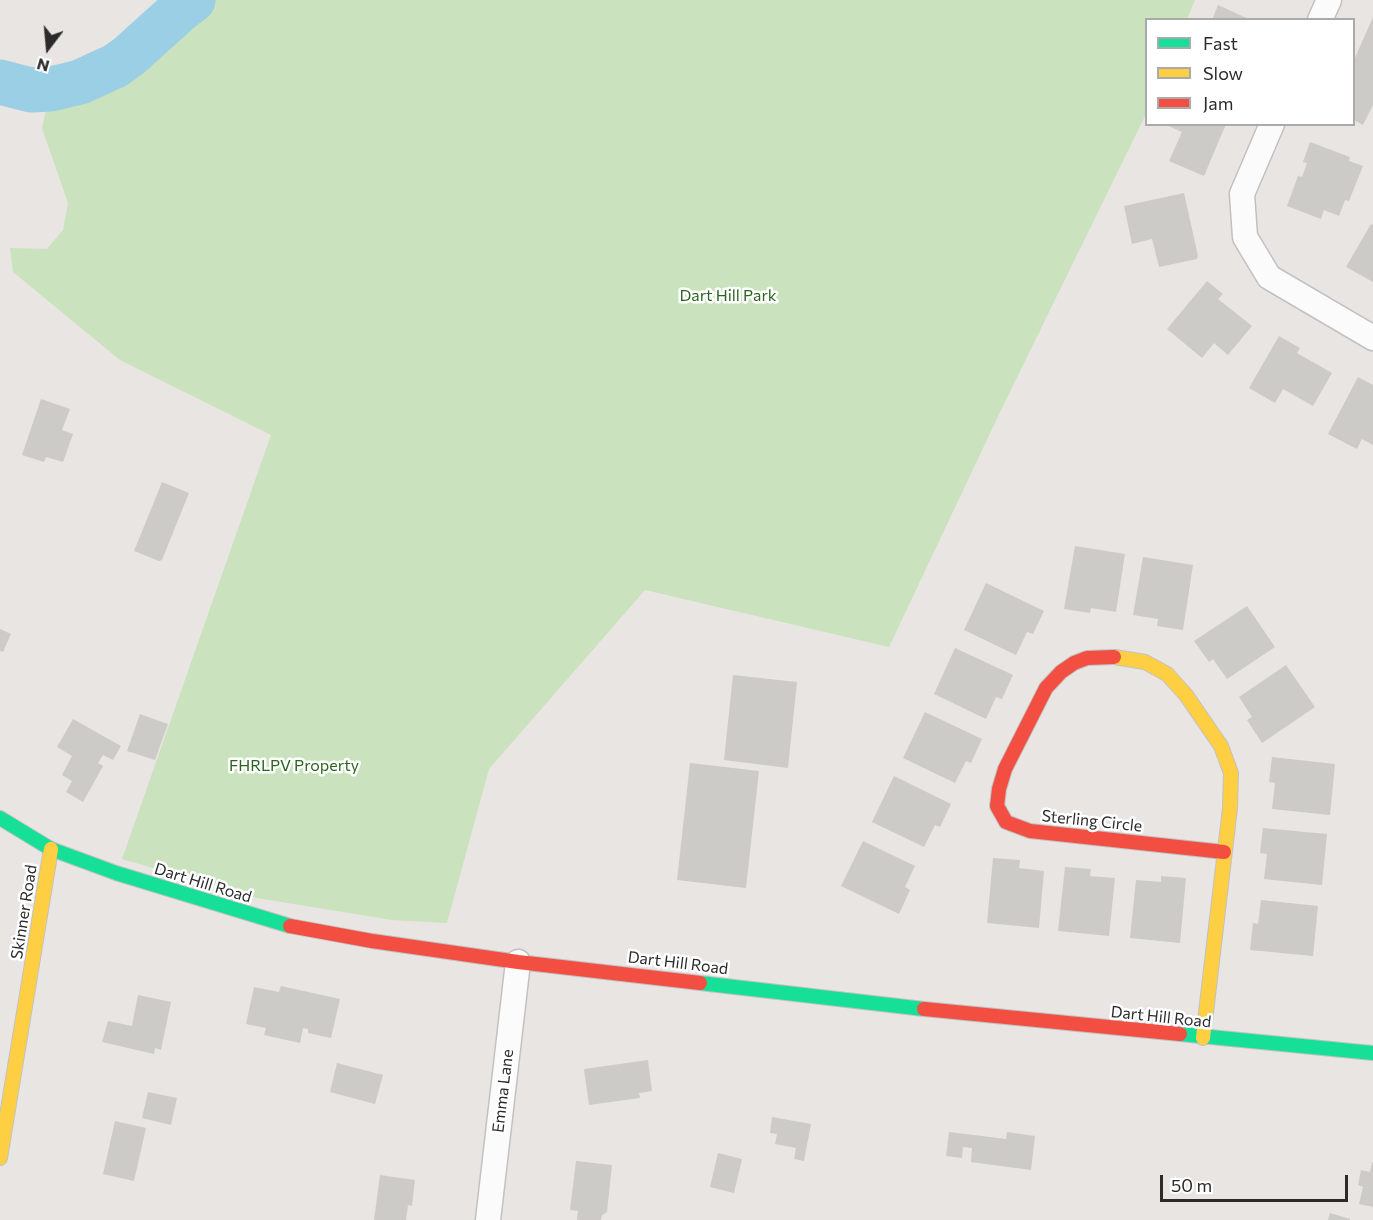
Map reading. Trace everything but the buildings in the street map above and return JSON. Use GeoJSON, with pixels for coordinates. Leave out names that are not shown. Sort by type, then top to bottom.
{"type":"FeatureCollection","features":[{"type":"Feature","properties":{"kind":"main road","name":"Sterling Circle"},"geometry":{"type":"LineString","coordinates":[[1203,1038],[1230,808],[1231,773],[1221,747],[1180,688],[1167,674],[1145,662],[1108,656],[1088,658],[1074,663],[1061,672],[1046,688],[1005,769],[997,806],[1006,822],[1030,831],[1224,852]]}},
{"type":"Feature","properties":{"kind":"main road","name":"Dart Hill Road"},"geometry":{"type":"LineString","coordinates":[[0,818],[51,849],[116,873],[279,924],[372,941],[518,962],[968,1014],[1373,1053]]}},
{"type":"Feature","properties":{"kind":"main road","name":"Skinner Road"},"geometry":{"type":"LineString","coordinates":[[0,1158],[51,849]]}},
{"type":"Feature","properties":{"kind":"street"},"geometry":{"type":"LineString","coordinates":[[1321,18],[1329,0]]}},
{"type":"Feature","properties":{"kind":"street"},"geometry":{"type":"LineString","coordinates":[[1271,126],[1242,194],[1245,237],[1269,277],[1373,338]]}},
{"type":"Feature","properties":{"kind":"street","name":"Emma Lane"},"geometry":{"type":"LineString","coordinates":[[488,1220],[518,962]]}},
{"type":"Feature","properties":{"kind":"green space","name":"Dart Hill Park"},"geometry":{"type":"Polygon","coordinates":[[[193,0],[1195,0],[1187,18],[1145,18],[1145,116],[1001,410],[889,647],[645,590],[489,769],[447,923],[392,920],[257,898],[122,859],[271,435],[120,360],[13,272],[10,248],[47,249],[63,230],[68,203],[42,128],[51,89],[80,82],[115,65],[141,47],[193,0]]]}},
{"type":"Feature","properties":{"kind":"waterway"},"geometry":{"type":"LineString","coordinates":[[0,82],[31,90],[51,89],[80,82],[115,66],[129,56],[193,0]]}},
{"type":"Feature","properties":{"kind":"traffic: fast"},"geometry":{"type":"LineString","coordinates":[[0,818],[51,849],[116,873],[290,926]]}},
{"type":"Feature","properties":{"kind":"traffic: fast"},"geometry":{"type":"LineString","coordinates":[[700,983],[924,1009]]}},
{"type":"Feature","properties":{"kind":"traffic: fast"},"geometry":{"type":"LineString","coordinates":[[1180,1034],[1373,1053]]}},
{"type":"Feature","properties":{"kind":"traffic: slow"},"geometry":{"type":"LineString","coordinates":[[1114,657],[1145,662],[1167,674],[1186,695],[1221,746],[1231,773],[1230,808],[1203,1038]]}},
{"type":"Feature","properties":{"kind":"traffic: slow"},"geometry":{"type":"LineString","coordinates":[[0,1158],[51,849]]}},
{"type":"Feature","properties":{"kind":"traffic: jam"},"geometry":{"type":"LineString","coordinates":[[1114,657],[1087,658],[1074,663],[1061,672],[1046,688],[1005,769],[999,789],[997,806],[1006,822],[1030,831],[1224,852]]}},
{"type":"Feature","properties":{"kind":"traffic: jam"},"geometry":{"type":"LineString","coordinates":[[290,926],[372,941],[518,962],[700,983]]}},
{"type":"Feature","properties":{"kind":"traffic: jam"},"geometry":{"type":"LineString","coordinates":[[924,1009],[1180,1034]]}},
{"type":"Feature","properties":{"kind":"park label","name":"FHRLPV Property"},"geometry":{"type":"Point","coordinates":[294,766]}}]}
